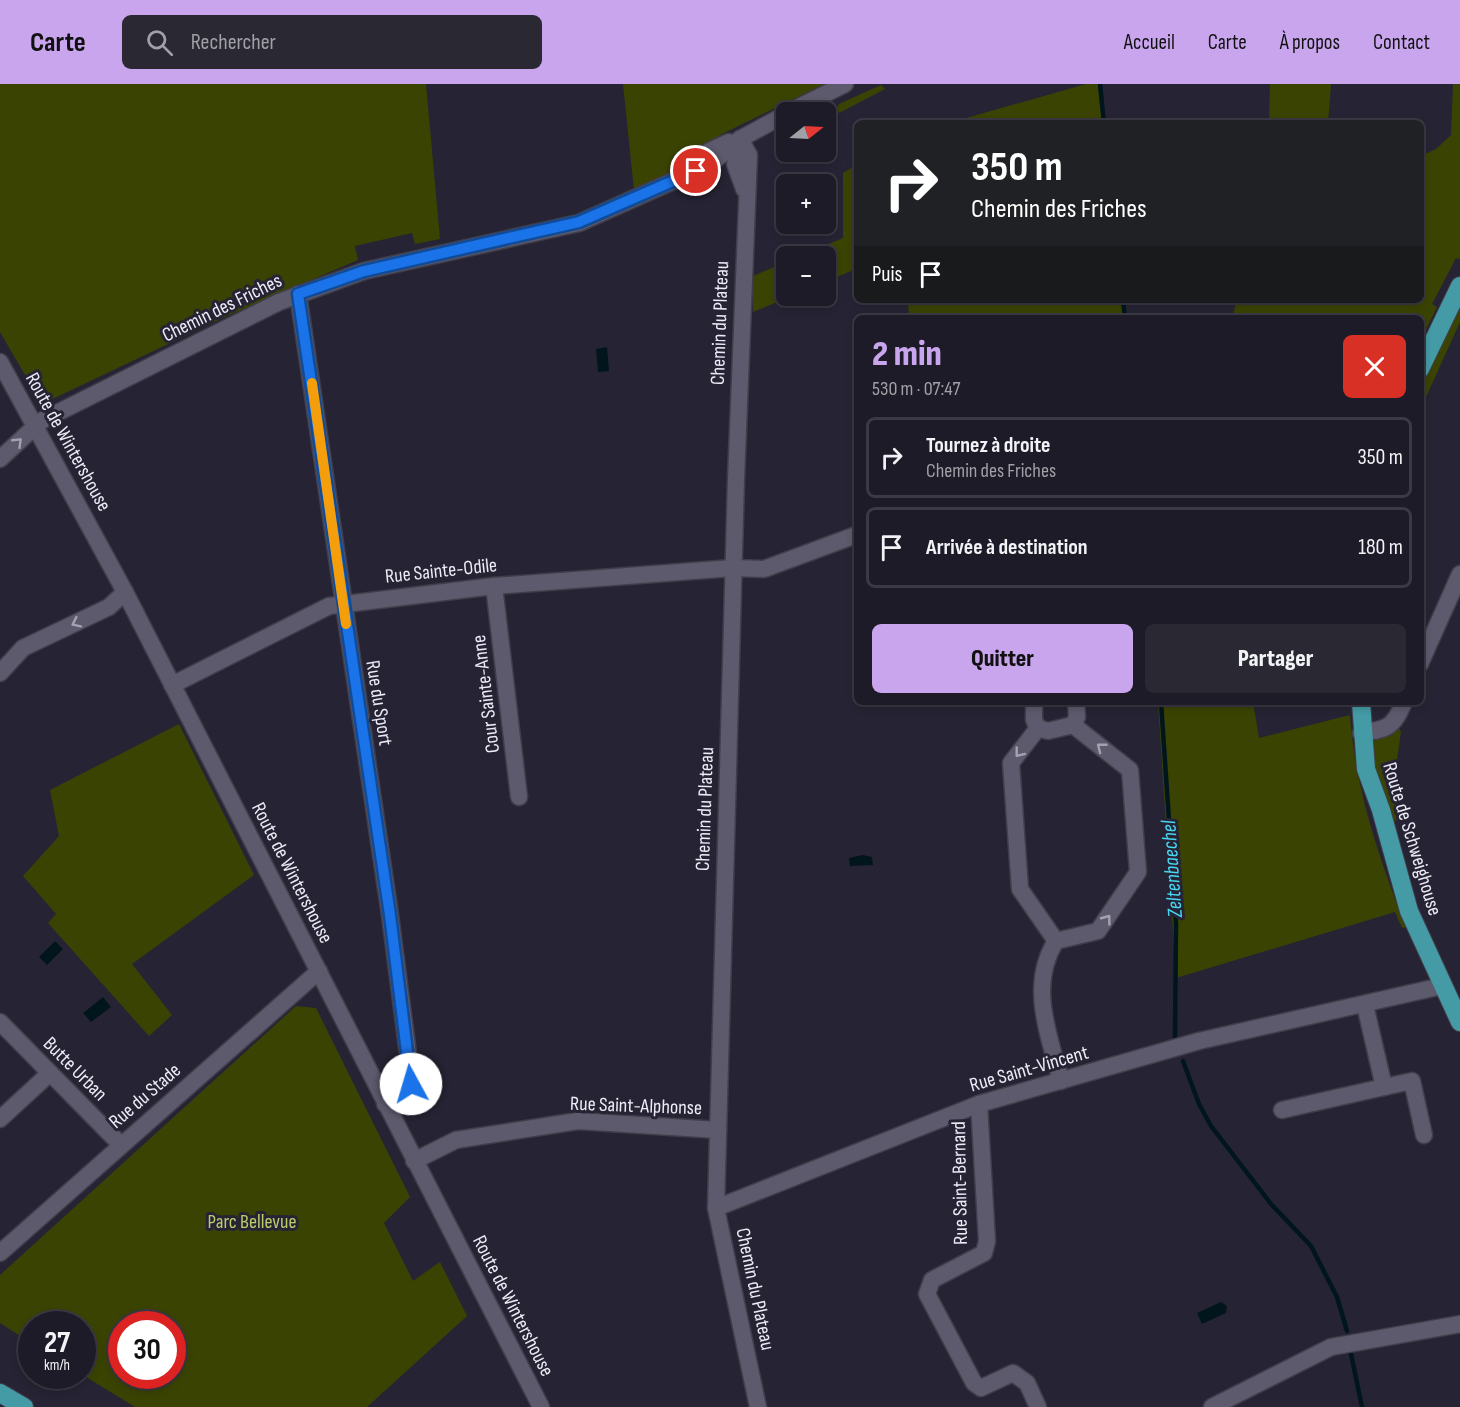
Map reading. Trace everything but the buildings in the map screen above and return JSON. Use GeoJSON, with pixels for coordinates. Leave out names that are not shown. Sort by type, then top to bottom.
{"type":"FeatureCollection","features":[{"type":"Feature","properties":{"kind":"main road"},"geometry":{"type":"LineString","coordinates":[[1424,361],[1460,286]]}},
{"type":"Feature","properties":{"kind":"main road","name":"Route de Schweighouse"},"geometry":{"type":"LineString","coordinates":[[1361,705],[1361,733],[1368,781],[1381,810],[1408,911],[1460,1022]]}},
{"type":"Feature","properties":{"kind":"main road"},"geometry":{"type":"LineString","coordinates":[[0,1393],[24,1407]]}},
{"type":"Feature","properties":{"kind":"street","name":"Chemin des Friches"},"geometry":{"type":"LineString","coordinates":[[809,102],[844,84]]}},
{"type":"Feature","properties":{"kind":"street","name":"Chemin des Friches"},"geometry":{"type":"LineString","coordinates":[[0,459],[36,424],[298,294],[364,271],[579,222],[657,189],[717,146],[740,139],[776,118]]}},
{"type":"Feature","properties":{"kind":"street","name":"Chemin du Plateau"},"geometry":{"type":"LineString","coordinates":[[740,139],[735,164],[745,192],[745,208],[716,1208],[758,1407]]}},
{"type":"Feature","properties":{"kind":"street","name":"Rue du Sport"},"geometry":{"type":"LineString","coordinates":[[298,294],[388,903],[411,1077],[407,1092],[385,1104]]}},
{"type":"Feature","properties":{"kind":"street","name":"Route de Wintershouse"},"geometry":{"type":"LineString","coordinates":[[0,362],[36,424],[125,592],[541,1407]]}},
{"type":"Feature","properties":{"kind":"street","name":"Rue Sainte-Odile"},"geometry":{"type":"LineString","coordinates":[[172,685],[329,606],[494,586],[734,568],[764,569],[854,536]]}},
{"type":"Feature","properties":{"kind":"street"},"geometry":{"type":"LineString","coordinates":[[1424,655],[1459,577]]}},
{"type":"Feature","properties":{"kind":"street","name":"Cour Sainte-Anne"},"geometry":{"type":"LineString","coordinates":[[494,586],[519,796]]}},
{"type":"Feature","properties":{"kind":"street"},"geometry":{"type":"LineString","coordinates":[[0,673],[23,648],[109,607],[125,592]]}},
{"type":"Feature","properties":{"kind":"street"},"geometry":{"type":"LineString","coordinates":[[1034,705],[1034,720],[1038,728],[1048,731],[1073,724],[1077,717],[1076,705]]}},
{"type":"Feature","properties":{"kind":"street"},"geometry":{"type":"LineString","coordinates":[[1361,733],[1389,727],[1398,717],[1403,705]]}},
{"type":"Feature","properties":{"kind":"street"},"geometry":{"type":"LineString","coordinates":[[1061,1081],[1040,994],[1048,954],[1056,941],[1098,931],[1138,872],[1130,770],[1073,724]]}},
{"type":"Feature","properties":{"kind":"street"},"geometry":{"type":"LineString","coordinates":[[1038,728],[1011,763],[1020,889],[1056,941]]}},
{"type":"Feature","properties":{"kind":"street","name":"Rue du Stade"},"geometry":{"type":"LineString","coordinates":[[0,1253],[319,971]]}},
{"type":"Feature","properties":{"kind":"street","name":"Rue Saint-Vincent"},"geometry":{"type":"LineString","coordinates":[[716,1208],[979,1104],[1199,1041],[1442,986]]}},
{"type":"Feature","properties":{"kind":"street"},"geometry":{"type":"LineString","coordinates":[[1365,1005],[1384,1087]]}},
{"type":"Feature","properties":{"kind":"street","name":"Butte Urban"},"geometry":{"type":"LineString","coordinates":[[0,1022],[121,1145]]}},
{"type":"Feature","properties":{"kind":"street"},"geometry":{"type":"LineString","coordinates":[[0,1119],[50,1073]]}},
{"type":"Feature","properties":{"kind":"street"},"geometry":{"type":"LineString","coordinates":[[1282,1110],[1412,1081],[1424,1135]]}},
{"type":"Feature","properties":{"kind":"street","name":"Rue Saint-Bernard"},"geometry":{"type":"LineString","coordinates":[[979,1104],[987,1241],[984,1253],[932,1280],[927,1294],[974,1383],[981,1388],[1013,1374],[1027,1383],[1038,1407]]}},
{"type":"Feature","properties":{"kind":"street","name":"Rue Saint-Alphonse"},"geometry":{"type":"LineString","coordinates":[[414,1161],[456,1140],[578,1121],[718,1130]]}},
{"type":"Feature","properties":{"kind":"street"},"geometry":{"type":"LineString","coordinates":[[1212,1407],[1331,1347],[1460,1324]]}},
{"type":"Feature","properties":{"kind":"green space"},"geometry":{"type":"Polygon","coordinates":[[[0,84],[426,84],[440,239],[415,244],[412,233],[355,246],[358,260],[225,317],[42,404],[0,332],[0,84]]]}},
{"type":"Feature","properties":{"kind":"green space"},"geometry":{"type":"Polygon","coordinates":[[[623,84],[824,84],[787,102],[776,102],[776,108],[720,135],[670,173],[634,190],[623,84]]]}},
{"type":"Feature","properties":{"kind":"green space"},"geometry":{"type":"Polygon","coordinates":[[[1086,84],[1098,84],[1102,120],[960,120],[1086,84]]]}},
{"type":"Feature","properties":{"kind":"green space"},"geometry":{"type":"Polygon","coordinates":[[[1270,84],[1331,84],[1328,120],[1269,120],[1270,84]]]}},
{"type":"Feature","properties":{"kind":"green space"},"geometry":{"type":"Polygon","coordinates":[[[1453,84],[1460,84],[1460,259],[1456,258],[1432,304],[1437,307],[1424,334],[1424,315],[1233,315],[1236,303],[1424,303],[1424,155],[1436,149],[1451,135],[1453,84]]]}},
{"type":"Feature","properties":{"kind":"green space"},"geometry":{"type":"Polygon","coordinates":[[[881,85],[885,89],[839,113],[837,108],[839,104],[881,85]]]}},
{"type":"Feature","properties":{"kind":"green space"},"geometry":{"type":"Polygon","coordinates":[[[854,166],[854,270],[836,277],[836,246],[824,246],[843,238],[843,173],[854,166]]]}},
{"type":"Feature","properties":{"kind":"green space"},"geometry":{"type":"Polygon","coordinates":[[[776,266],[776,303],[753,312],[753,276],[776,266]]]}},
{"type":"Feature","properties":{"kind":"green space"},"geometry":{"type":"Polygon","coordinates":[[[908,303],[1121,303],[1123,315],[909,315],[908,303]]]}},
{"type":"Feature","properties":{"kind":"green space"},"geometry":{"type":"Polygon","coordinates":[[[1460,306],[1460,322],[1424,401],[1424,382],[1460,306]]]}},
{"type":"Feature","properties":{"kind":"green space"},"geometry":{"type":"Polygon","coordinates":[[[1158,705],[1254,705],[1259,738],[1350,715],[1357,769],[1370,823],[1406,927],[1402,928],[1395,912],[1176,978],[1158,705]]]}},
{"type":"Feature","properties":{"kind":"green space"},"geometry":{"type":"Polygon","coordinates":[[[179,724],[254,875],[132,964],[172,1015],[149,1036],[48,923],[56,914],[23,876],[59,836],[50,790],[179,724]]]}},
{"type":"Feature","properties":{"kind":"green space"},"geometry":{"type":"Polygon","coordinates":[[[1399,728],[1401,732],[1395,774],[1398,820],[1393,821],[1375,768],[1372,742],[1399,728]]]}},
{"type":"Feature","properties":{"kind":"green space","name":"Parc Bellevue"},"geometry":{"type":"Polygon","coordinates":[[[296,1006],[316,1008],[410,1197],[384,1223],[413,1281],[440,1262],[467,1316],[367,1407],[135,1407],[96,1383],[96,1311],[18,1311],[18,1335],[0,1323],[0,1275],[296,1006]]]}},
{"type":"Feature","properties":{"kind":"water"},"geometry":{"type":"Polygon","coordinates":[[[607,347],[609,371],[598,372],[596,349],[607,347]]]}},
{"type":"Feature","properties":{"kind":"water"},"geometry":{"type":"Polygon","coordinates":[[[863,855],[872,857],[873,865],[850,866],[849,858],[863,855]]]}},
{"type":"Feature","properties":{"kind":"water"},"geometry":{"type":"Polygon","coordinates":[[[55,941],[63,949],[47,965],[39,957],[55,941]]]}},
{"type":"Feature","properties":{"kind":"water"},"geometry":{"type":"Polygon","coordinates":[[[103,997],[111,1007],[91,1022],[83,1013],[103,997]]]}},
{"type":"Feature","properties":{"kind":"water"},"geometry":{"type":"Polygon","coordinates":[[[1221,1302],[1227,1306],[1226,1313],[1202,1324],[1197,1313],[1221,1302]]]}},
{"type":"Feature","properties":{"kind":"waterway","name":"Zeltenbaechel"},"geometry":{"type":"LineString","coordinates":[[1100,84],[1104,120]]}},
{"type":"Feature","properties":{"kind":"waterway","name":"Zeltenbaechel"},"geometry":{"type":"LineString","coordinates":[[1123,303],[1125,315]]}},
{"type":"Feature","properties":{"kind":"waterway","name":"Zeltenbaechel"},"geometry":{"type":"LineString","coordinates":[[1161,705],[1176,924],[1175,1037]]}},
{"type":"Feature","properties":{"kind":"waterway","name":"Zeltenbaechel"},"geometry":{"type":"LineString","coordinates":[[1183,1061],[1199,1104],[1211,1126],[1271,1204],[1311,1246],[1337,1297],[1347,1331]]}},
{"type":"Feature","properties":{"kind":"waterway","name":"Zeltenbaechel"},"geometry":{"type":"LineString","coordinates":[[1351,1354],[1362,1407]]}},
{"type":"Feature","properties":{"kind":"slow traffic"},"geometry":{"type":"LineString","coordinates":[[312,383],[346,624]]}},
{"type":"Feature","properties":{"kind":"route"},"geometry":{"type":"LineString","coordinates":[[411,1084],[390,915],[298,294],[364,271],[579,222],[607,212],[696,171]]}}]}
